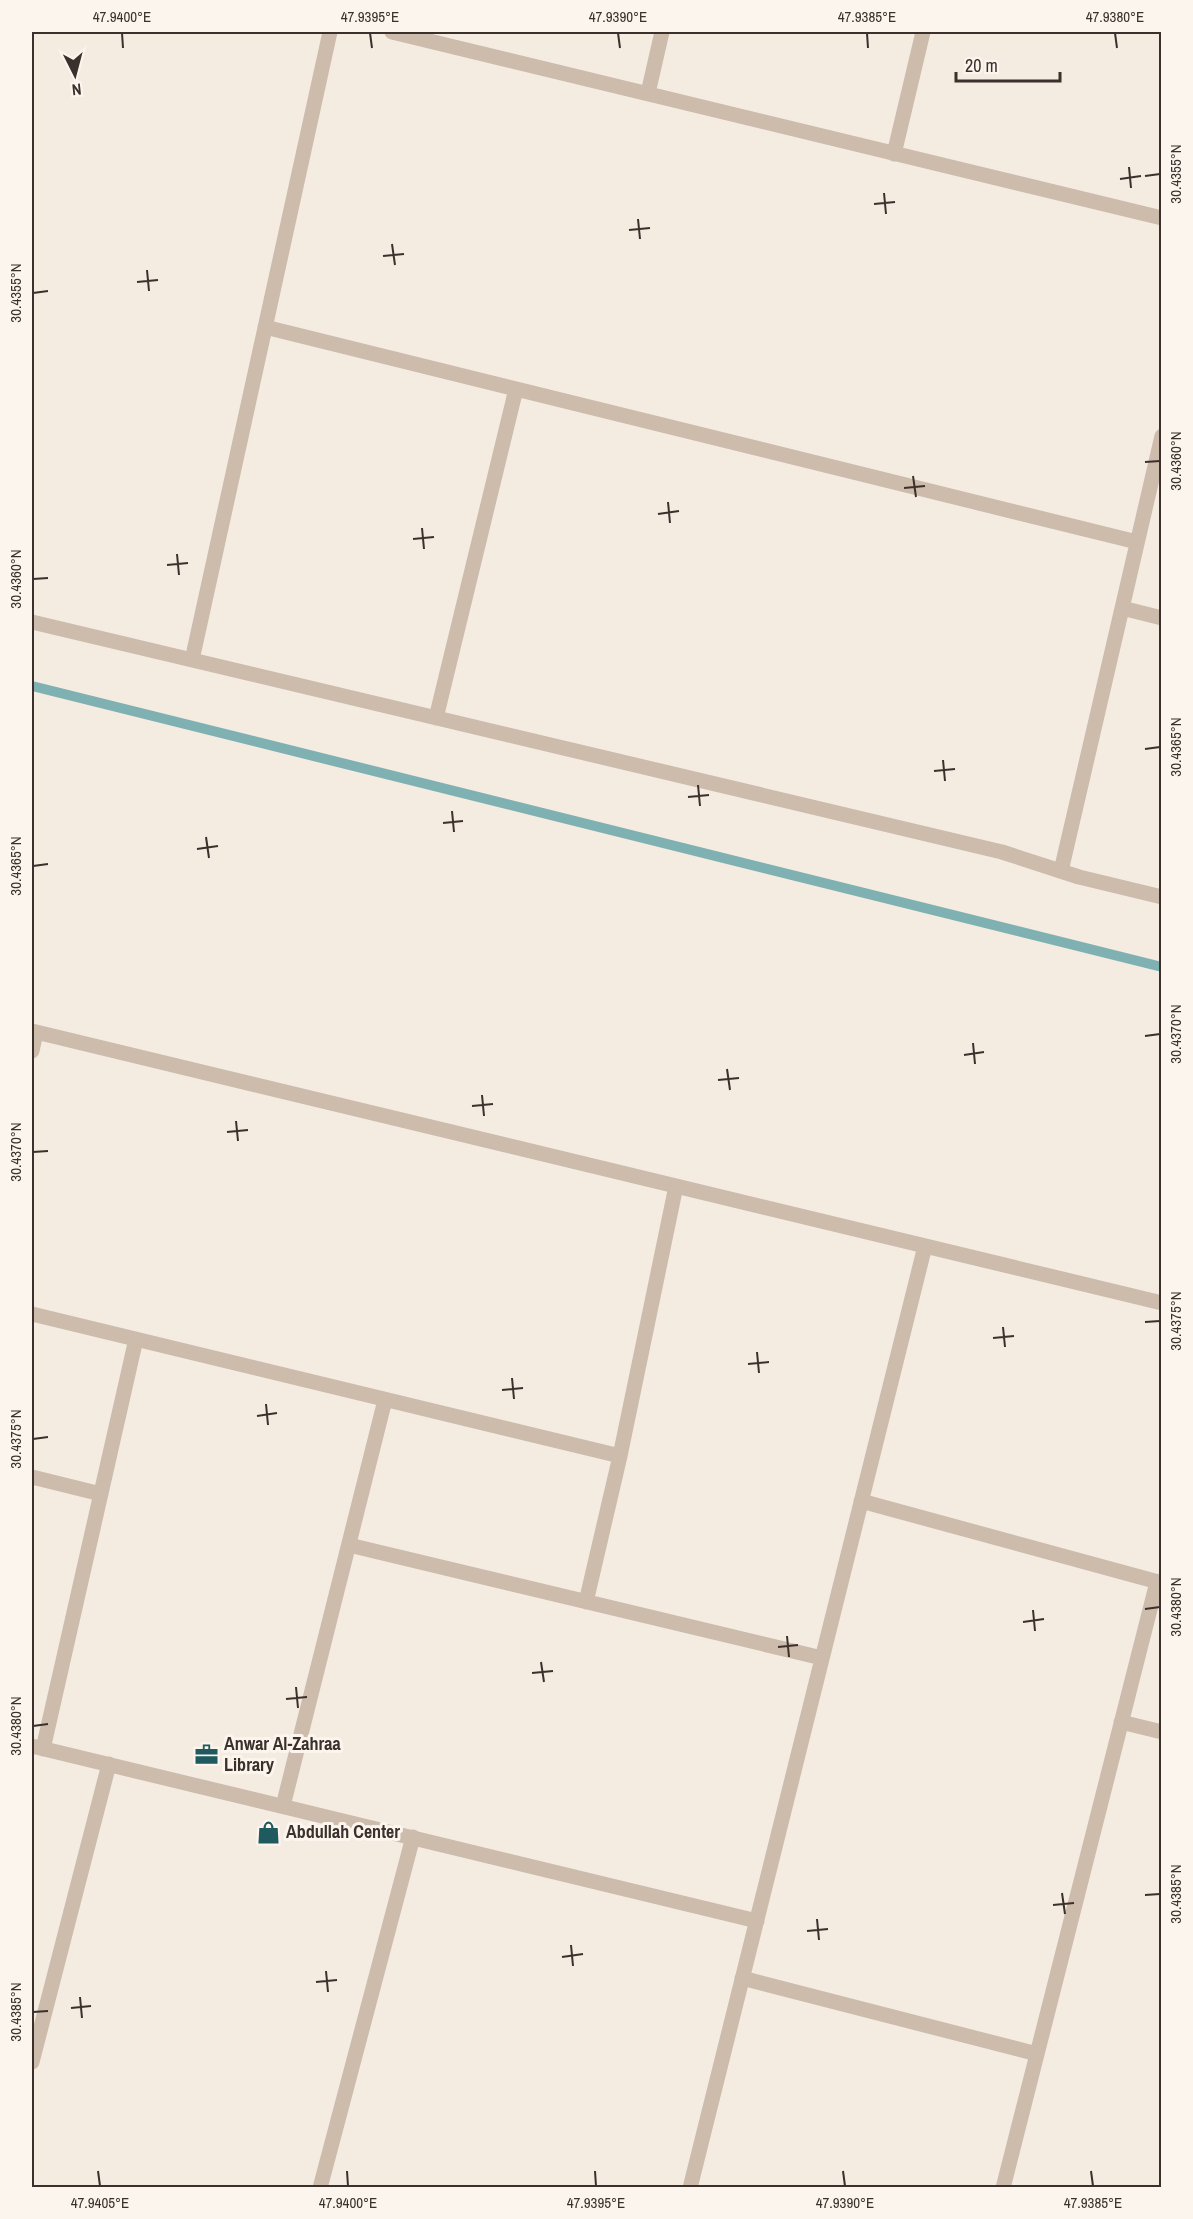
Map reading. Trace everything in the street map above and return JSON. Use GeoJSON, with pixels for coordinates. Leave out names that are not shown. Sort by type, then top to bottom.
{"type":"FeatureCollection","features":[{"type":"Feature","properties":{"kind":"street"},"geometry":{"type":"LineString","coordinates":[[192,660],[330,32]]}},
{"type":"Feature","properties":{"kind":"street"},"geometry":{"type":"LineString","coordinates":[[392,32],[1161,218]]}},
{"type":"Feature","properties":{"kind":"street"},"geometry":{"type":"LineString","coordinates":[[648,93],[662,32]]}},
{"type":"Feature","properties":{"kind":"street"},"geometry":{"type":"LineString","coordinates":[[894,153],[922,32]]}},
{"type":"Feature","properties":{"kind":"street"},"geometry":{"type":"LineString","coordinates":[[265,327],[1137,542]]}},
{"type":"Feature","properties":{"kind":"street"},"geometry":{"type":"LineString","coordinates":[[436,718],[516,389]]}},
{"type":"Feature","properties":{"kind":"street"},"geometry":{"type":"LineString","coordinates":[[1061,871],[1161,436]]}},
{"type":"Feature","properties":{"kind":"street"},"geometry":{"type":"LineString","coordinates":[[1122,608],[1161,618]]}},
{"type":"Feature","properties":{"kind":"street"},"geometry":{"type":"LineString","coordinates":[[32,622],[1002,852],[1061,871],[1161,897]]}},
{"type":"Feature","properties":{"kind":"street"},"geometry":{"type":"LineString","coordinates":[[32,1051],[34,1032],[1161,1303]]}},
{"type":"Feature","properties":{"kind":"street"},"geometry":{"type":"LineString","coordinates":[[586,1602],[620,1456],[676,1186]]}},
{"type":"Feature","properties":{"kind":"street"},"geometry":{"type":"LineString","coordinates":[[690,2187],[925,1246]]}},
{"type":"Feature","properties":{"kind":"street"},"geometry":{"type":"LineString","coordinates":[[32,1314],[620,1456]]}},
{"type":"Feature","properties":{"kind":"street"},"geometry":{"type":"LineString","coordinates":[[136,1339],[101,1494],[37,1747],[757,1921]]}},
{"type":"Feature","properties":{"kind":"street"},"geometry":{"type":"LineString","coordinates":[[283,1806],[385,1400]]}},
{"type":"Feature","properties":{"kind":"street"},"geometry":{"type":"LineString","coordinates":[[32,1477],[101,1494]]}},
{"type":"Feature","properties":{"kind":"street"},"geometry":{"type":"LineString","coordinates":[[861,1501],[1159,1582],[1121,1722],[1003,2187]]}},
{"type":"Feature","properties":{"kind":"street"},"geometry":{"type":"LineString","coordinates":[[349,1545],[822,1658]]}},
{"type":"Feature","properties":{"kind":"street"},"geometry":{"type":"LineString","coordinates":[[1121,1722],[1161,1732]]}},
{"type":"Feature","properties":{"kind":"street"},"geometry":{"type":"LineString","coordinates":[[32,2062],[109,1764]]}},
{"type":"Feature","properties":{"kind":"street"},"geometry":{"type":"LineString","coordinates":[[320,2187],[413,1838]]}},
{"type":"Feature","properties":{"kind":"street"},"geometry":{"type":"LineString","coordinates":[[742,1978],[1037,2054]]}},
{"type":"Feature","properties":{"kind":"waterway"},"geometry":{"type":"LineString","coordinates":[[32,686],[1162,967]]}},
{"type":"Feature","properties":{"kind":"place","name":"Anwar Al-Zahraa Library"},"geometry":{"type":"Point","coordinates":[206,1754]}},
{"type":"Feature","properties":{"kind":"place","name":"Abdullah Center"},"geometry":{"type":"Point","coordinates":[268,1832]}}]}
